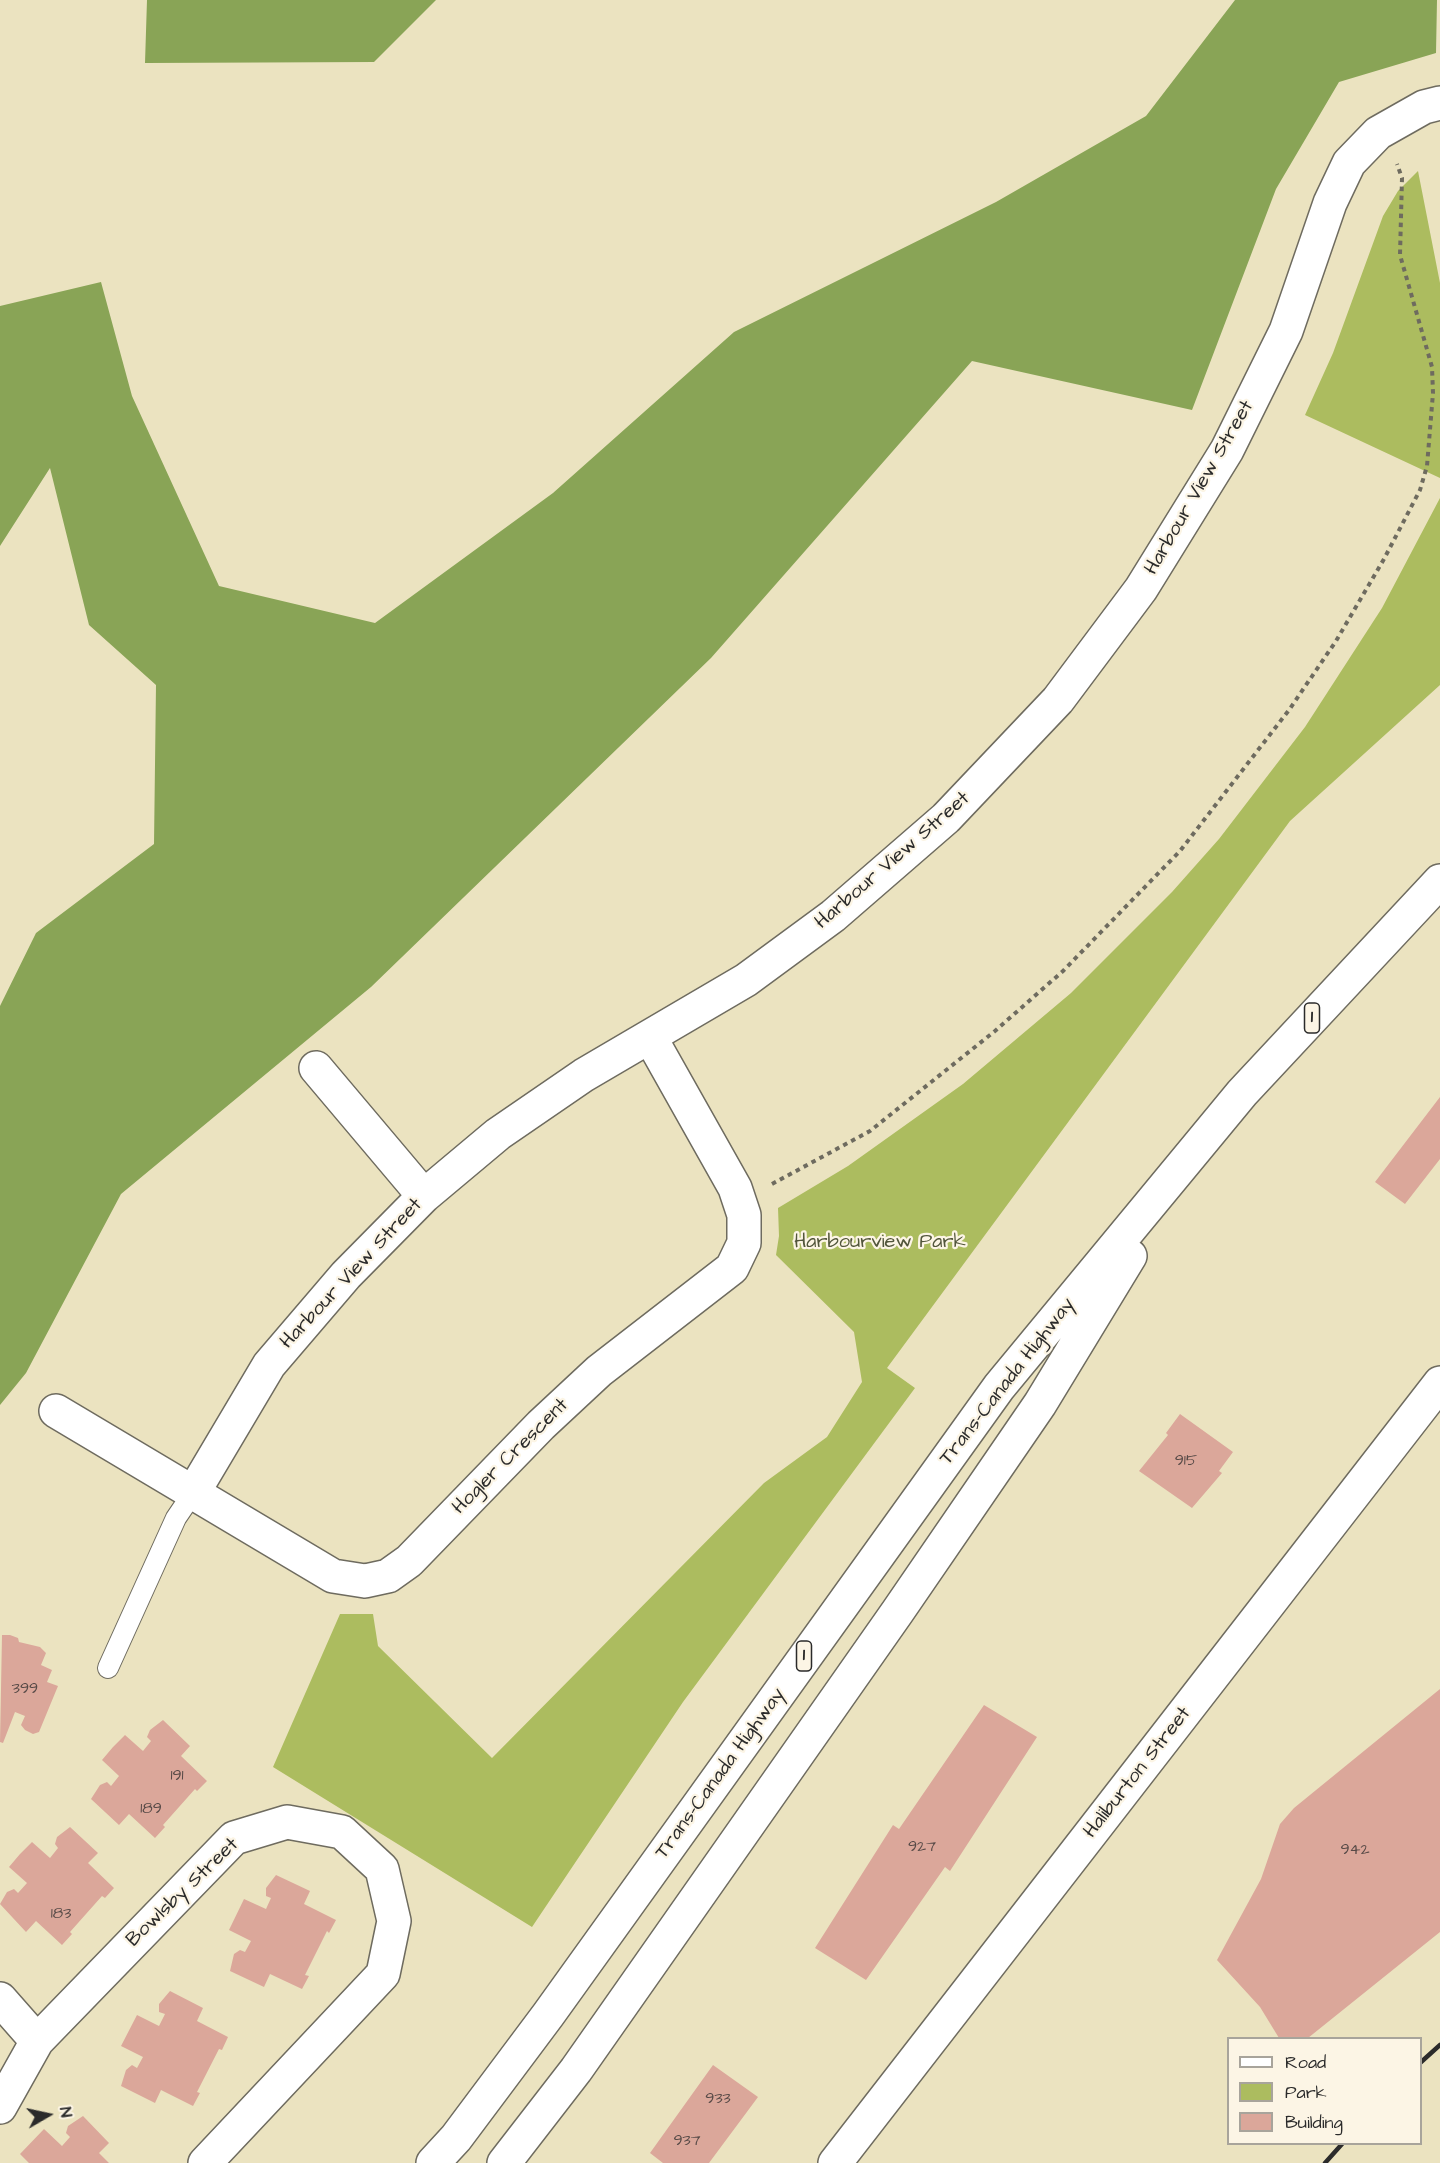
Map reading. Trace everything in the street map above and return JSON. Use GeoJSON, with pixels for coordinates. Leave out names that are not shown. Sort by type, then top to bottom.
{"type":"FeatureCollection","features":[{"type":"Feature","properties":{"kind":"main road","name":"Harbour View Street"},"geometry":{"type":"LineString","coordinates":[[192,1493],[269,1365],[346,1275],[424,1196],[498,1134],[584,1075],[746,980],[833,916],[946,819],[1058,700],[1141,589],[1227,450],[1286,331],[1330,202],[1349,163],[1378,133],[1424,107],[1440,103]]}},
{"type":"Feature","properties":{"kind":"main road","name":"Trans-Canada Highway"},"geometry":{"type":"LineString","coordinates":[[433,2163],[456,2138],[548,2015],[999,1387],[1189,1160],[1242,1093],[1440,881]]}},
{"type":"Feature","properties":{"kind":"main road","name":"Hogler Crescent"},"geometry":{"type":"LineString","coordinates":[[56,1411],[333,1576],[365,1581],[388,1575],[409,1562],[541,1425],[599,1371],[732,1268],[744,1243],[744,1215],[739,1198],[650,1036]]}},
{"type":"Feature","properties":{"kind":"main road"},"geometry":{"type":"LineString","coordinates":[[316,1068],[424,1196]]}},
{"type":"Feature","properties":{"kind":"main road","name":"Trans-Canada Highway"},"geometry":{"type":"LineString","coordinates":[[504,2163],[576,2070],[1033,1414],[1189,1160]]}},
{"type":"Feature","properties":{"kind":"main road","name":"Haliburton Street"},"geometry":{"type":"LineString","coordinates":[[835,2163],[1440,1383]]}},
{"type":"Feature","properties":{"kind":"main road","name":"Bowlsby Street"},"geometry":{"type":"LineString","coordinates":[[0,2107],[37,2041],[234,1838],[287,1822],[342,1832],[382,1869],[394,1921],[383,1974],[205,2163]]}},
{"type":"Feature","properties":{"kind":"main road"},"geometry":{"type":"LineString","coordinates":[[0,1999],[37,2041]]}},
{"type":"Feature","properties":{"kind":"lane"},"geometry":{"type":"LineString","coordinates":[[108,1668],[176,1518],[192,1493]]}},
{"type":"Feature","properties":{"kind":"path"},"geometry":{"type":"LineString","coordinates":[[739,1198],[821,1160],[870,1131],[994,1031],[1063,971],[1180,851],[1276,728],[1336,640],[1384,559],[1420,490],[1427,466],[1432,367],[1400,255],[1402,178],[1378,133]]}},
{"type":"Feature","properties":{"kind":"green space"},"geometry":{"type":"Polygon","coordinates":[[[147,0],[436,0],[374,62],[145,63],[147,0]]]}},
{"type":"Feature","properties":{"kind":"green space"},"geometry":{"type":"Polygon","coordinates":[[[1235,0],[1437,0],[1436,53],[1339,82],[1276,189],[1192,410],[972,361],[711,658],[371,987],[121,1194],[26,1373],[0,1405],[0,1006],[36,933],[154,844],[156,685],[89,625],[50,468],[0,546],[0,306],[101,282],[132,396],[219,586],[375,623],[553,493],[734,332],[996,202],[1146,116],[1235,0]]]}},
{"type":"Feature","properties":{"kind":"green space"},"geometry":{"type":"Polygon","coordinates":[[[1418,171],[1440,283],[1440,478],[1305,415],[1333,353],[1383,216],[1398,191],[1418,171]]]}},
{"type":"Feature","properties":{"kind":"green space","name":"Harbourview Park"},"geometry":{"type":"Polygon","coordinates":[[[1440,498],[1440,685],[1290,821],[887,1368],[915,1388],[683,1702],[532,1927],[273,1767],[340,1614],[373,1614],[378,1646],[492,1758],[764,1483],[827,1437],[862,1382],[854,1332],[776,1255],[779,1236],[778,1208],[848,1166],[963,1084],[1071,993],[1172,892],[1219,839],[1305,727],[1382,608],[1440,498]]]}},
{"type":"Feature","properties":{"kind":"building"},"geometry":{"type":"Polygon","coordinates":[[[1440,1097],[1440,1159],[1405,1204],[1375,1182],[1440,1097]]]}},
{"type":"Feature","properties":{"kind":"building"},"geometry":{"type":"Polygon","coordinates":[[[1180,1414],[1233,1452],[1219,1471],[1222,1473],[1192,1508],[1139,1471],[1168,1435],[1166,1433],[1180,1414]]]}},
{"type":"Feature","properties":{"kind":"building"},"geometry":{"type":"Polygon","coordinates":[[[2,1635],[10,1635],[18,1638],[19,1642],[40,1647],[46,1653],[41,1665],[52,1670],[47,1682],[58,1686],[39,1732],[33,1734],[25,1730],[21,1725],[25,1716],[15,1712],[3,1743],[0,1742],[2,1635]]]}},
{"type":"Feature","properties":{"kind":"building"},"geometry":{"type":"Polygon","coordinates":[[[1440,1689],[1440,1932],[1309,2037],[1278,2037],[1260,2007],[1217,1960],[1261,1879],[1280,1824],[1294,1808],[1440,1689]]]}},
{"type":"Feature","properties":{"kind":"building"},"geometry":{"type":"Polygon","coordinates":[[[984,1705],[1037,1737],[950,1871],[945,1867],[866,1980],[815,1948],[893,1825],[899,1829],[984,1705]]]}},
{"type":"Feature","properties":{"kind":"building"},"geometry":{"type":"Polygon","coordinates":[[[163,1720],[190,1746],[181,1756],[207,1781],[197,1791],[195,1789],[163,1825],[165,1827],[155,1838],[129,1814],[119,1825],[91,1799],[100,1785],[107,1782],[111,1786],[119,1776],[102,1760],[113,1747],[125,1735],[143,1751],[151,1741],[147,1737],[150,1730],[163,1720]]]}},
{"type":"Feature","properties":{"kind":"building"},"geometry":{"type":"Polygon","coordinates":[[[70,1827],[98,1853],[88,1863],[114,1888],[105,1898],[102,1896],[70,1932],[72,1934],[62,1945],[36,1921],[26,1932],[0,1904],[7,1892],[14,1889],[18,1893],[27,1883],[9,1867],[20,1854],[32,1842],[50,1858],[58,1848],[55,1844],[57,1837],[70,1827]]]}},
{"type":"Feature","properties":{"kind":"building"},"geometry":{"type":"Polygon","coordinates":[[[276,1875],[310,1891],[304,1904],[336,1920],[329,1933],[327,1931],[305,1975],[309,1976],[302,1989],[270,1974],[264,1987],[230,1971],[234,1954],[240,1950],[245,1952],[251,1941],[229,1930],[244,1899],[266,1909],[271,1898],[266,1896],[266,1888],[276,1875]]]}},
{"type":"Feature","properties":{"kind":"building"},"geometry":{"type":"Polygon","coordinates":[[[170,1991],[203,2008],[197,2021],[228,2037],[222,2050],[219,2049],[197,2092],[200,2093],[193,2106],[161,2090],[155,2103],[121,2086],[126,2070],[132,2065],[137,2068],[143,2057],[121,2046],[137,2015],[159,2026],[165,2014],[159,2012],[159,2004],[170,1991]]]}},
{"type":"Feature","properties":{"kind":"building"},"geometry":{"type":"Polygon","coordinates":[[[713,2065],[758,2097],[709,2163],[663,2163],[650,2153],[713,2065]]]}},
{"type":"Feature","properties":{"kind":"building"},"geometry":{"type":"Polygon","coordinates":[[[83,2116],[109,2143],[99,2153],[109,2163],[29,2163],[20,2154],[44,2129],[62,2146],[70,2137],[66,2133],[68,2126],[83,2116]]]}},
{"type":"Feature","properties":{"kind":"railway"},"geometry":{"type":"LineString","coordinates":[[1422,2061],[1440,2045]]}},
{"type":"Feature","properties":{"kind":"railway"},"geometry":{"type":"LineString","coordinates":[[1325,2163],[1341,2145]]}}]}
